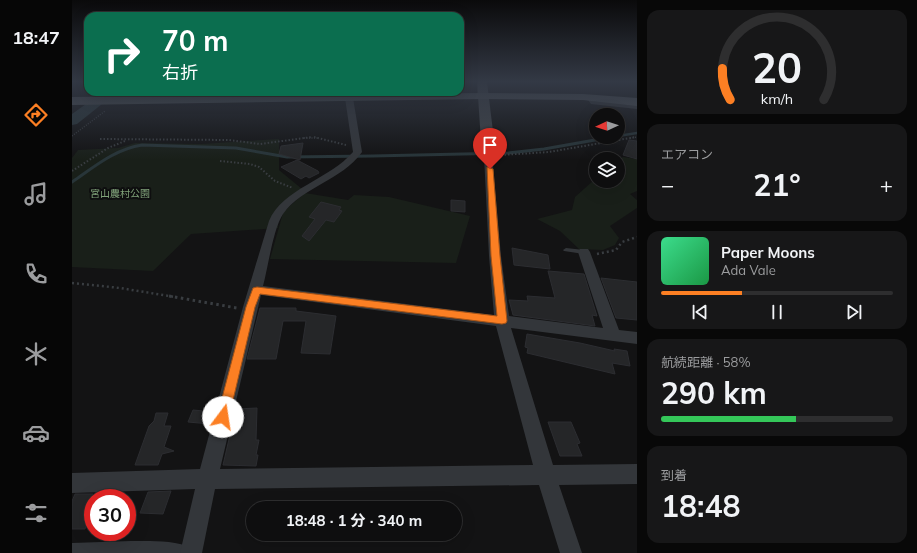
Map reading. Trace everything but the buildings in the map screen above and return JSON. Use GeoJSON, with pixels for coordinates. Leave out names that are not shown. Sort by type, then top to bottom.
{"type":"FeatureCollection","features":[{"type":"Feature","properties":{"kind":"street"},"geometry":{"type":"LineString","coordinates":[[191,553],[199,514],[250,310],[257,290],[266,244],[277,214],[287,203],[303,192],[336,174],[353,160],[358,152],[353,108]]}},
{"type":"Feature","properties":{"kind":"street"},"geometry":{"type":"LineString","coordinates":[[483,108],[489,156],[495,256],[502,321],[546,476],[571,553]]}},
{"type":"Feature","properties":{"kind":"street"},"geometry":{"type":"LineString","coordinates":[[584,252],[613,335]]}},
{"type":"Feature","properties":{"kind":"street"},"geometry":{"type":"LineString","coordinates":[[257,290],[637,338]]}},
{"type":"Feature","properties":{"kind":"street"},"geometry":{"type":"LineString","coordinates":[[72,483],[208,479],[637,474]]}},
{"type":"Feature","properties":{"kind":"lane"},"geometry":{"type":"LineString","coordinates":[[566,250],[584,252]]}},
{"type":"Feature","properties":{"kind":"lane"},"geometry":{"type":"LineString","coordinates":[[72,550],[151,546],[178,549],[191,553]]}},
{"type":"Feature","properties":{"kind":"path"},"geometry":{"type":"LineString","coordinates":[[72,136],[109,108]]}},
{"type":"Feature","properties":{"kind":"path"},"geometry":{"type":"LineString","coordinates":[[489,156],[549,152],[637,137]]}},
{"type":"Feature","properties":{"kind":"path"},"geometry":{"type":"LineString","coordinates":[[100,139],[229,140],[260,144],[312,138],[340,142],[349,147],[357,148]]}},
{"type":"Feature","properties":{"kind":"path"},"geometry":{"type":"LineString","coordinates":[[72,171],[108,148],[128,140]]}},
{"type":"Feature","properties":{"kind":"path"},"geometry":{"type":"LineString","coordinates":[[220,161],[250,164],[258,167],[275,181],[303,192]]}},
{"type":"Feature","properties":{"kind":"path"},"geometry":{"type":"LineString","coordinates":[[584,252],[603,254],[616,250],[618,244],[624,240],[637,237]]}},
{"type":"Feature","properties":{"kind":"path"},"geometry":{"type":"LineString","coordinates":[[72,283],[120,288],[250,310]]}},
{"type":"Feature","properties":{"kind":"green space","name":"宮山農村公園"},"geometry":{"type":"Polygon","coordinates":[[[279,139],[279,170],[302,189],[279,208],[278,228],[191,234],[153,271],[72,267],[72,158],[78,150],[118,148],[135,143],[201,144],[279,139]]]}},
{"type":"Feature","properties":{"kind":"green space"},"geometry":{"type":"Polygon","coordinates":[[[625,157],[637,159],[637,191],[630,194],[637,200],[637,208],[610,226],[619,238],[615,245],[603,250],[579,249],[560,231],[537,219],[572,210],[575,197],[589,184],[589,188],[625,188],[625,157]]]}},
{"type":"Feature","properties":{"kind":"green space"},"geometry":{"type":"Polygon","coordinates":[[[305,193],[348,200],[354,195],[389,197],[470,216],[456,263],[270,259],[283,213],[305,193]]]}},
{"type":"Feature","properties":{"kind":"waterway"},"geometry":{"type":"LineString","coordinates":[[72,121],[90,108]]}},
{"type":"Feature","properties":{"kind":"waterway"},"geometry":{"type":"LineString","coordinates":[[625,135],[637,133]]}},
{"type":"Feature","properties":{"kind":"waterway"},"geometry":{"type":"LineString","coordinates":[[72,182],[123,150],[142,145],[236,148],[287,157],[508,153],[544,149],[589,141]]}},
{"type":"Feature","properties":{"kind":"route"},"geometry":{"type":"LineString","coordinates":[[223,417],[250,307],[257,290],[502,321],[495,256],[490,169]]}}]}
